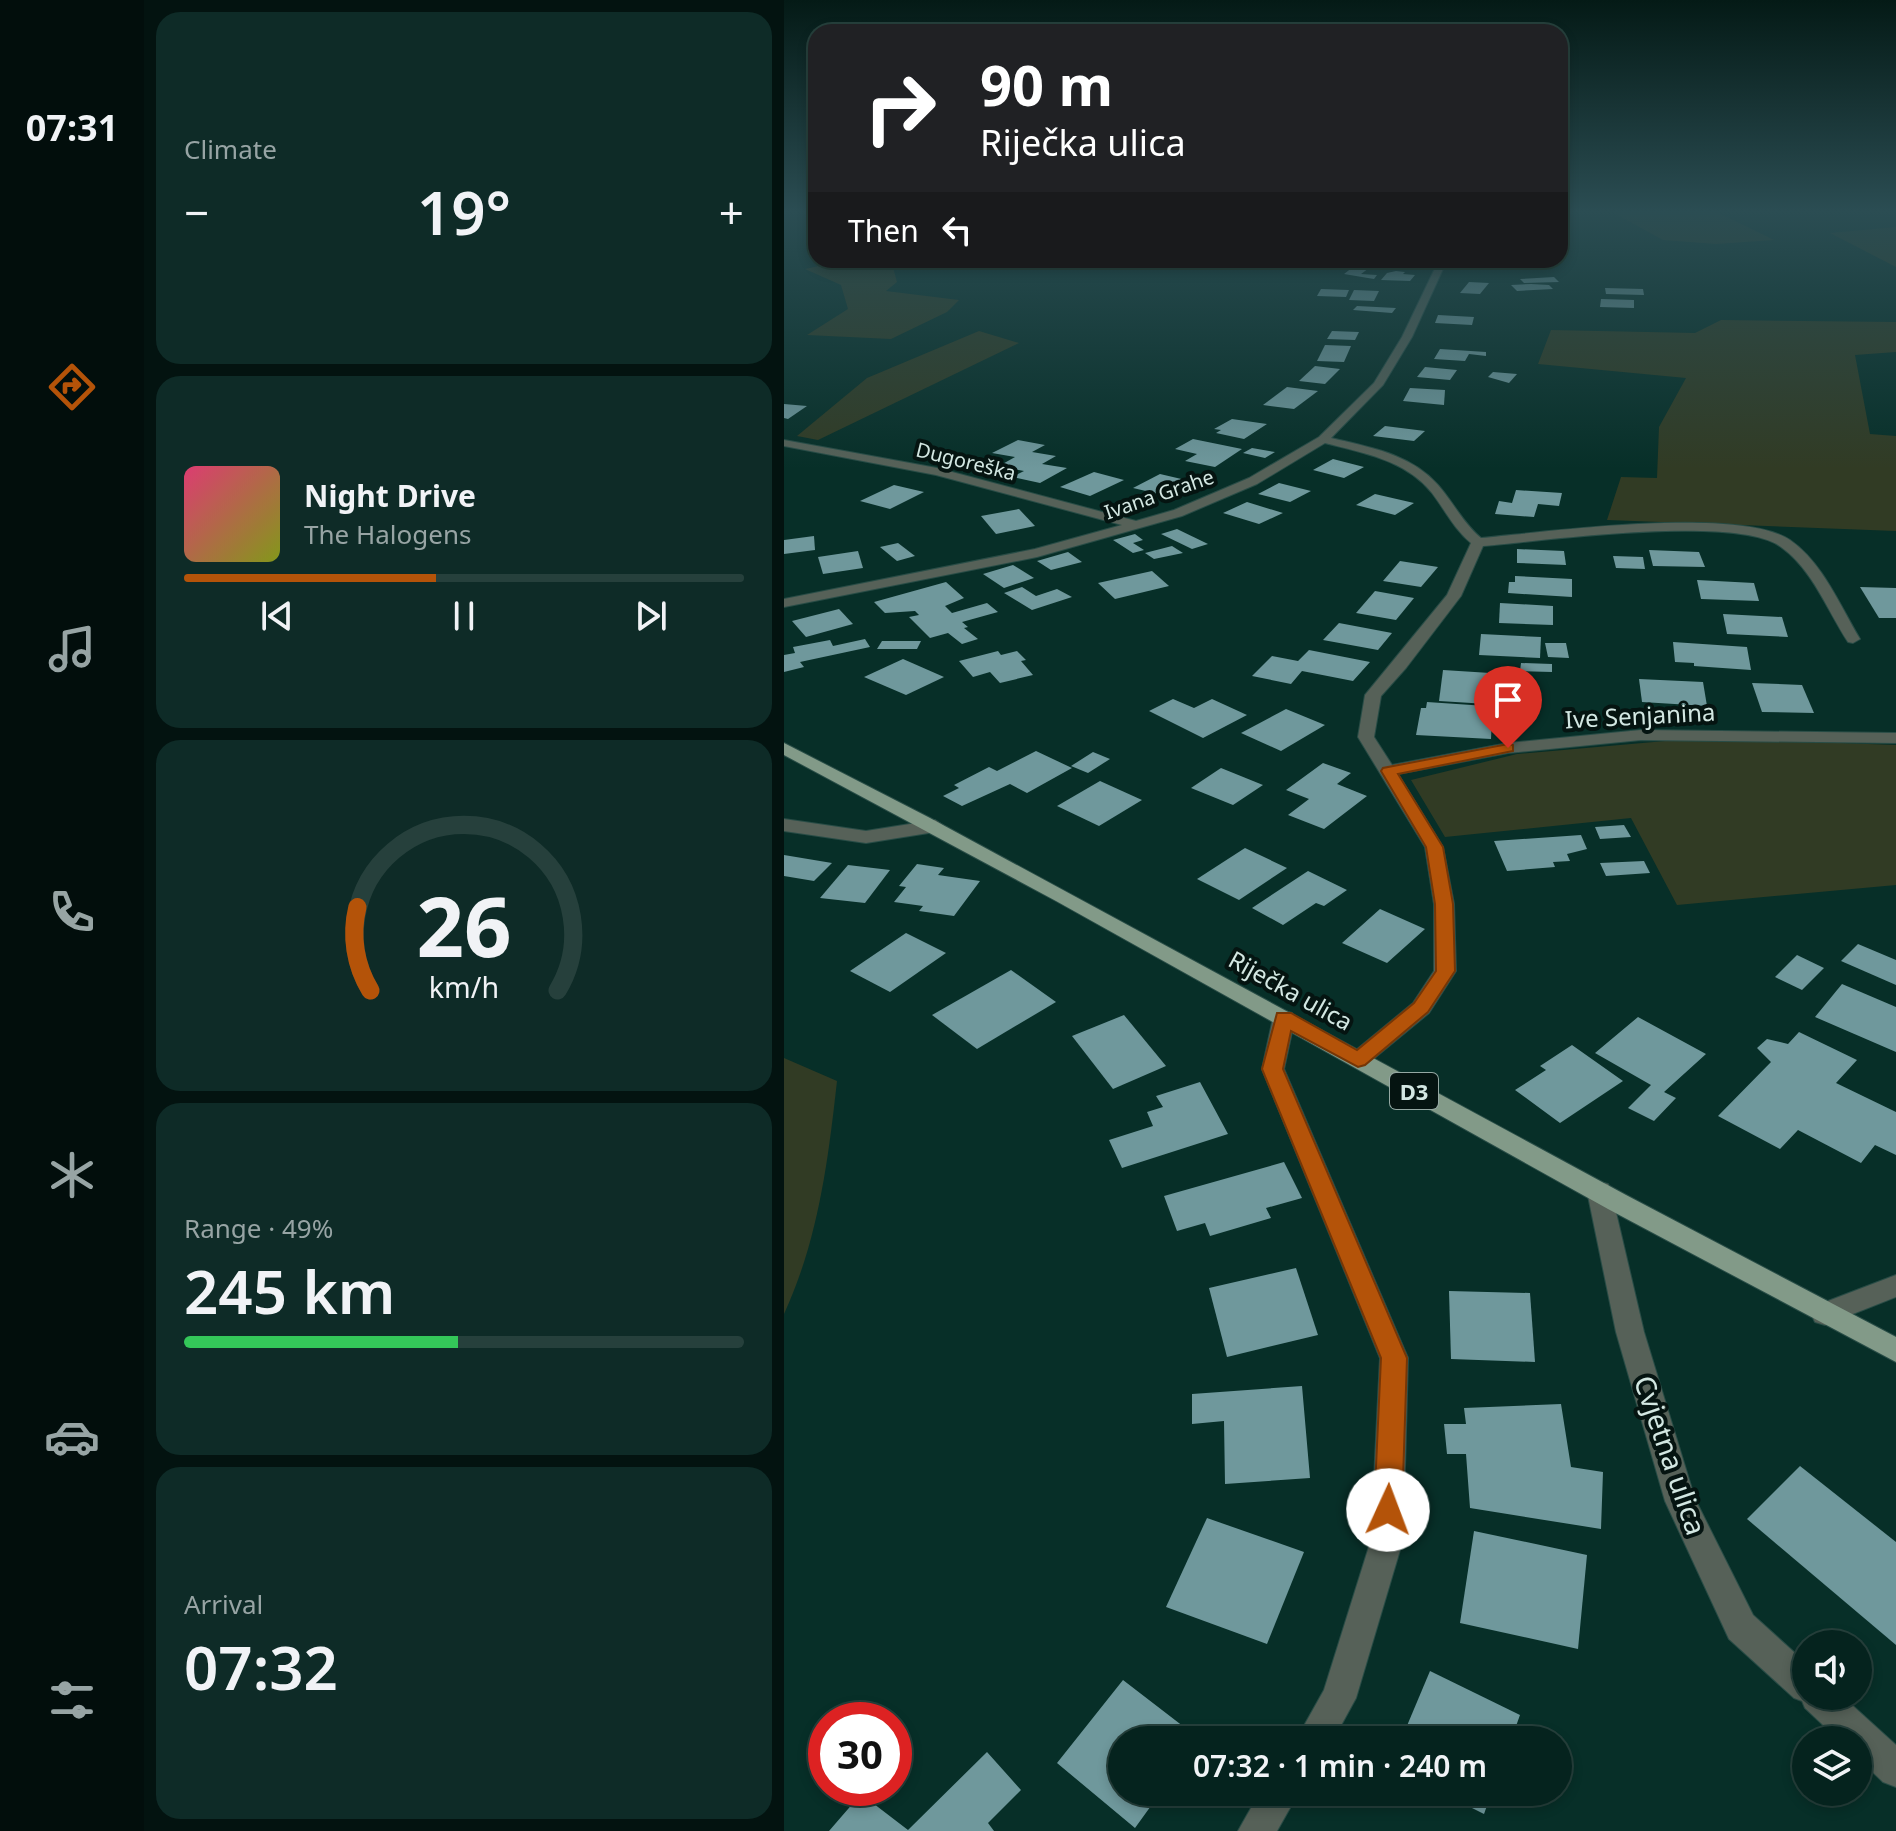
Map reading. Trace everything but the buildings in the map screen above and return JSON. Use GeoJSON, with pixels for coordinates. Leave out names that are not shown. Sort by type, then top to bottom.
{"type":"FeatureCollection","features":[{"type":"Feature","properties":{"kind":"main road","name":"Riječka ulica"},"geometry":{"type":"LineString","coordinates":[[784,748],[935,826],[1358,1060],[1896,1350]]}},
{"type":"Feature","properties":{"kind":"street","name":"Ivana Grahe"},"geometry":{"type":"LineString","coordinates":[[784,603],[1037,553],[1178,513],[1253,481],[1323,439],[1378,385],[1407,337],[1425,297]]}},
{"type":"Feature","properties":{"kind":"street"},"geometry":{"type":"LineString","coordinates":[[1323,439],[1410,467],[1433,486],[1466,534],[1478,542],[1721,527],[1749,530],[1779,539],[1801,556],[1853,639]]}},
{"type":"Feature","properties":{"kind":"street","name":"Dugoreška"},"geometry":{"type":"LineString","coordinates":[[784,443],[937,472],[1137,525]]}},
{"type":"Feature","properties":{"kind":"street"},"geometry":{"type":"LineString","coordinates":[[1358,1060],[1421,1008],[1445,971],[1444,904],[1434,847],[1366,737],[1367,717],[1373,695],[1401,665],[1454,596],[1478,542]]}},
{"type":"Feature","properties":{"kind":"street","name":"Ive Senjanina"},"geometry":{"type":"LineString","coordinates":[[1389,771],[1508,748],[1641,735],[1896,738]]}},
{"type":"Feature","properties":{"kind":"street"},"geometry":{"type":"LineString","coordinates":[[784,825],[866,837],[935,826]]}},
{"type":"Feature","properties":{"kind":"street"},"geometry":{"type":"LineString","coordinates":[[1284,1018],[1273,1069],[1394,1358],[1387,1540],[1339,1698],[1322,1726]]}},
{"type":"Feature","properties":{"kind":"street","name":"Cvjetna ulica"},"geometry":{"type":"LineString","coordinates":[[1599,1191],[1630,1332],[1680,1501],[1741,1627],[1792,1673]]}},
{"type":"Feature","properties":{"kind":"street"},"geometry":{"type":"LineString","coordinates":[[1825,1314],[1896,1286]]}},
{"type":"Feature","properties":{"kind":"street"},"geometry":{"type":"LineString","coordinates":[[1832,1710],[1896,1769]]}},
{"type":"Feature","properties":{"kind":"street"},"geometry":{"type":"LineString","coordinates":[[1256,1831],[1272,1806]]}},
{"type":"Feature","properties":{"kind":"green space"},"geometry":{"type":"Polygon","coordinates":[[[845,297],[959,300],[947,312],[891,339],[807,335],[848,309],[845,297]]]}},
{"type":"Feature","properties":{"kind":"green space"},"geometry":{"type":"Polygon","coordinates":[[[1721,320],[1896,322],[1896,352],[1855,355],[1870,434],[1896,436],[1896,531],[1607,520],[1621,477],[1657,478],[1659,427],[1686,378],[1538,364],[1551,330],[1695,333],[1721,320]]]}},
{"type":"Feature","properties":{"kind":"green space"},"geometry":{"type":"Polygon","coordinates":[[[979,331],[1019,343],[818,440],[797,436],[867,378],[979,331]]]}},
{"type":"Feature","properties":{"kind":"green space"},"geometry":{"type":"Polygon","coordinates":[[[1699,738],[1896,745],[1896,885],[1677,905],[1631,818],[1445,837],[1411,780],[1517,754],[1699,738]]]}},
{"type":"Feature","properties":{"kind":"green space"},"geometry":{"type":"Polygon","coordinates":[[[784,1058],[837,1081],[820,1200],[805,1258],[784,1314],[784,1058]]]}},
{"type":"Feature","properties":{"kind":"route"},"geometry":{"type":"LineString","coordinates":[[1388,1510],[1394,1358],[1273,1069],[1284,1018],[1358,1060],[1421,1008],[1445,971],[1444,904],[1434,847],[1389,771],[1508,748]]}}]}
